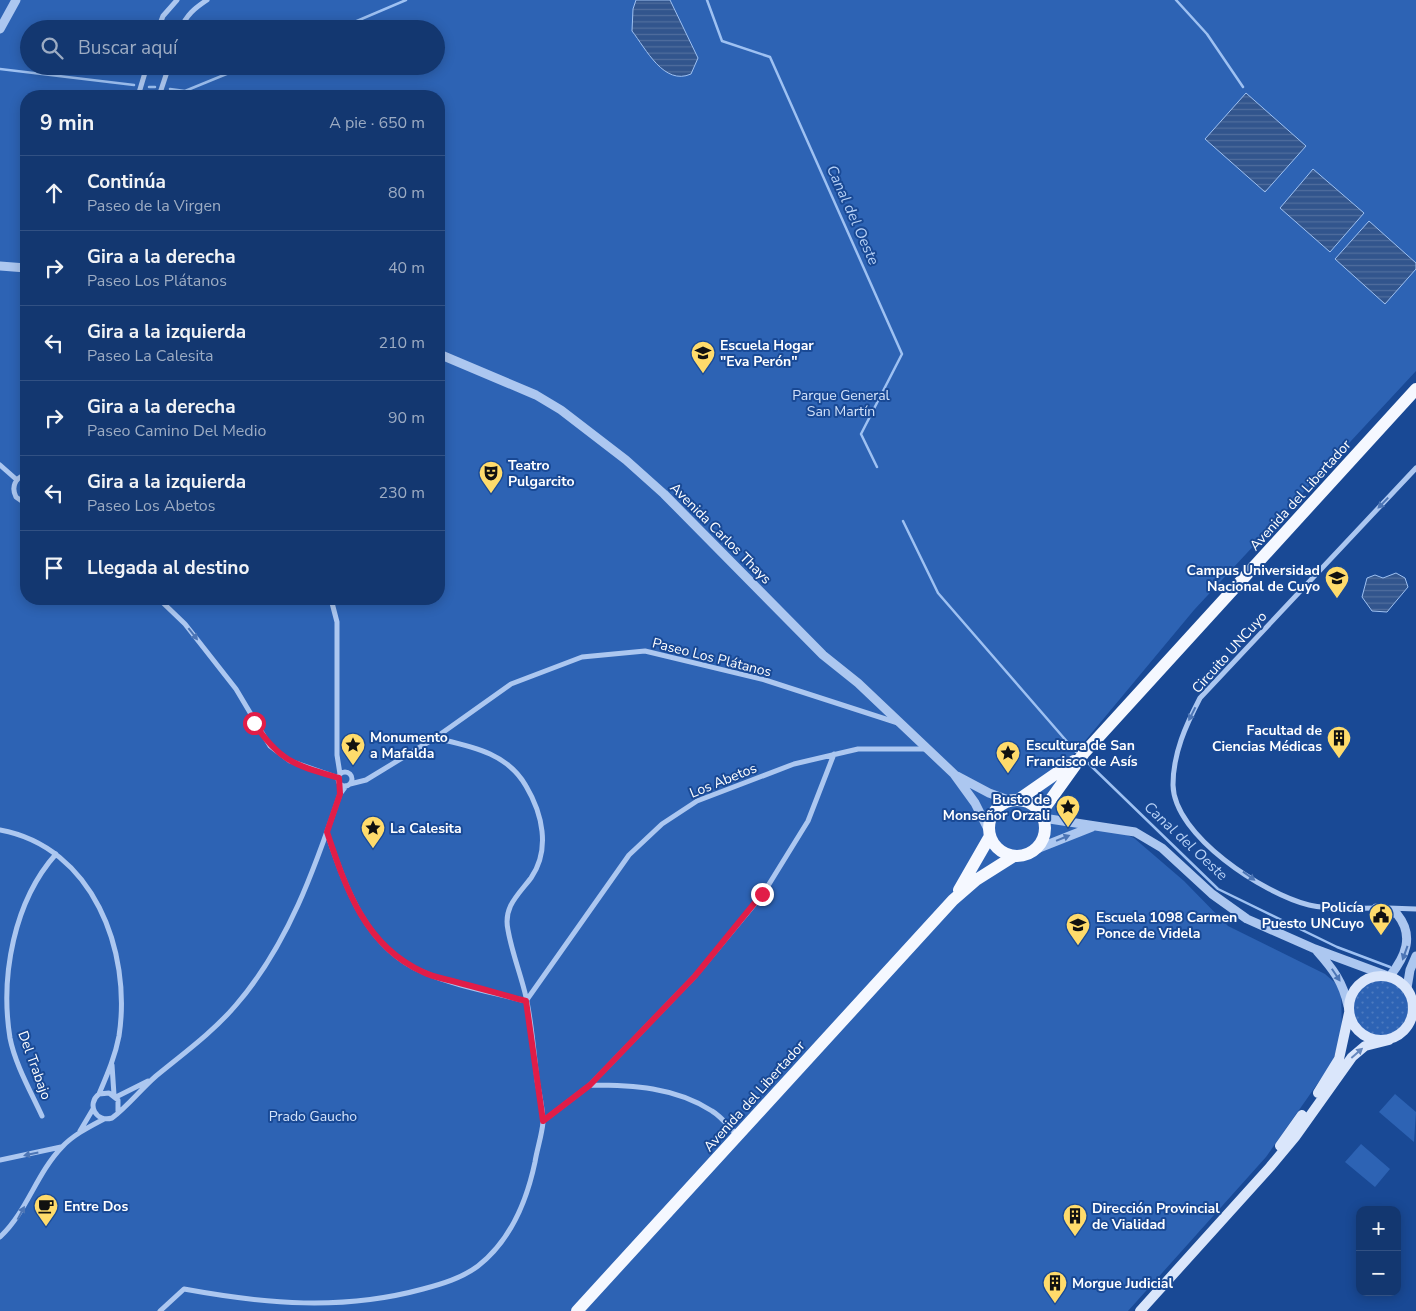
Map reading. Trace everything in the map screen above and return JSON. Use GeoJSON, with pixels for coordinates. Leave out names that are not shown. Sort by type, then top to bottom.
{"type":"FeatureCollection","features":[{"type":"Feature","properties":{"kind":"main road","name":"Avenida del Libertador"},"geometry":{"type":"LineString","coordinates":[[1042,816],[1084,753],[1416,389]]}},
{"type":"Feature","properties":{"kind":"main road","name":"Avenida del Libertador"},"geometry":{"type":"LineString","coordinates":[[1014,800],[1084,753]]}},
{"type":"Feature","properties":{"kind":"main road"},"geometry":{"type":"LineString","coordinates":[[1014,800],[1027,801],[1042,816],[1044,834],[1034,850],[1028,854],[1014,856],[996,846],[990,833],[994,812],[1000,806],[1014,800]]}},
{"type":"Feature","properties":{"kind":"main road","name":"Avenida del Libertador"},"geometry":{"type":"LineString","coordinates":[[953,900],[990,833]]}},
{"type":"Feature","properties":{"kind":"main road","name":"Avenida del Libertador"},"geometry":{"type":"LineString","coordinates":[[577,1311],[953,900],[976,880],[1014,856]]}},
{"type":"Feature","properties":{"kind":"main road"},"geometry":{"type":"LineString","coordinates":[[1140,1311],[1240,1200],[1295,1137],[1352,1057],[1366,1046],[1389,1040],[1406,1029],[1415,1010],[1411,991],[1397,979],[1388,976],[1372,976],[1360,982],[1352,993],[1339,1059],[1305,1111],[1240,1200]]}},
{"type":"Feature","properties":{"kind":"main road"},"geometry":{"type":"LineString","coordinates":[[1349,1009],[1354,1026],[1363,1035],[1375,1040],[1389,1040]]}},
{"type":"Feature","properties":{"kind":"street"},"geometry":{"type":"LineString","coordinates":[[0,29],[16,0]]}},
{"type":"Feature","properties":{"kind":"street"},"geometry":{"type":"LineString","coordinates":[[162,20],[177,0]]}},
{"type":"Feature","properties":{"kind":"street"},"geometry":{"type":"LineString","coordinates":[[185,20],[194,8],[207,0]]}},
{"type":"Feature","properties":{"kind":"street"},"geometry":{"type":"LineString","coordinates":[[140,90],[144,75]]}},
{"type":"Feature","properties":{"kind":"street"},"geometry":{"type":"LineString","coordinates":[[161,90],[166,75]]}},
{"type":"Feature","properties":{"kind":"street"},"geometry":{"type":"LineString","coordinates":[[0,266],[20,268]]}},
{"type":"Feature","properties":{"kind":"street","name":"Avenida Carlos Thays"},"geometry":{"type":"LineString","coordinates":[[445,357],[536,396],[561,410],[613,450],[664,494],[823,655],[858,683],[954,774],[975,803],[990,833]]}},
{"type":"Feature","properties":{"kind":"street"},"geometry":{"type":"LineString","coordinates":[[0,465],[17,480]]}},
{"type":"Feature","properties":{"kind":"street","name":"Circuito UNCuyo"},"geometry":{"type":"LineString","coordinates":[[1416,468],[1200,698],[1185,728],[1176,755],[1173,785],[1176,802],[1197,838],[1264,887],[1309,905],[1416,909]]}},
{"type":"Feature","properties":{"kind":"street"},"geometry":{"type":"LineString","coordinates":[[20,478],[17,480],[14,493],[20,502]]}},
{"type":"Feature","properties":{"kind":"street"},"geometry":{"type":"LineString","coordinates":[[165,605],[185,624],[236,690],[270,746],[290,761],[341,777],[366,780]]}},
{"type":"Feature","properties":{"kind":"street"},"geometry":{"type":"LineString","coordinates":[[0,1237],[16,1221],[36,1184],[62,1147],[80,1132],[104,1119],[112,1118],[155,1077],[206,1036],[236,1005],[276,951],[294,916],[340,794],[337,622],[333,605]]}},
{"type":"Feature","properties":{"kind":"street","name":"Paseo Los Plátanos"},"geometry":{"type":"LineString","coordinates":[[348,785],[366,780],[435,738],[511,684],[582,657],[645,651],[765,680],[901,724]]}},
{"type":"Feature","properties":{"kind":"street"},"geometry":{"type":"LineString","coordinates":[[160,1311],[184,1289],[291,1305],[345,1304],[400,1296],[446,1283],[478,1266],[508,1234],[529,1191],[543,1121],[526,1001],[507,928],[507,912],[513,900],[532,876],[541,854],[543,833],[537,809],[525,784],[510,766],[486,751],[435,738]]}},
{"type":"Feature","properties":{"kind":"street","name":"Los Abetos"},"geometry":{"type":"LineString","coordinates":[[526,1001],[629,855],[662,824],[696,801],[794,764],[834,754],[858,749],[928,749]]}},
{"type":"Feature","properties":{"kind":"street"},"geometry":{"type":"LineString","coordinates":[[543,1121],[590,1085],[695,976],[762,894],[808,821],[834,754]]}},
{"type":"Feature","properties":{"kind":"street","name":"Avenida Carlos Thays"},"geometry":{"type":"LineString","coordinates":[[954,774],[989,793],[1014,800]]}},
{"type":"Feature","properties":{"kind":"street"},"geometry":{"type":"LineString","coordinates":[[341,777],[348,785]]}},
{"type":"Feature","properties":{"kind":"street"},"geometry":{"type":"LineString","coordinates":[[340,794],[352,777]]}},
{"type":"Feature","properties":{"kind":"street"},"geometry":{"type":"LineString","coordinates":[[1042,816],[1092,827],[1119,828],[1135,832],[1162,848],[1212,894],[1247,919],[1315,949],[1388,976],[1402,960],[1408,946],[1406,931],[1397,914],[1376,908]]}},
{"type":"Feature","properties":{"kind":"street"},"geometry":{"type":"LineString","coordinates":[[1034,850],[1092,827]]}},
{"type":"Feature","properties":{"kind":"street"},"geometry":{"type":"LineString","coordinates":[[0,830],[37,841],[56,854],[84,884],[105,920],[114,941],[119,966],[121,998],[119,1036],[112,1062],[99,1094],[93,1100],[93,1109],[80,1132]]}},
{"type":"Feature","properties":{"kind":"street"},"geometry":{"type":"LineString","coordinates":[[327,832],[356,907],[371,931],[387,950],[405,963],[425,973],[526,1001]]}},
{"type":"Feature","properties":{"kind":"street","name":"Del Trabajo"},"geometry":{"type":"LineString","coordinates":[[42,1116],[26,1083],[10,1039],[6,998],[9,966],[17,928],[38,878],[56,854]]}},
{"type":"Feature","properties":{"kind":"street"},"geometry":{"type":"LineString","coordinates":[[1315,949],[1335,972],[1345,988],[1349,1009]]}},
{"type":"Feature","properties":{"kind":"street"},"geometry":{"type":"LineString","coordinates":[[1411,991],[1410,970],[1416,956]]}},
{"type":"Feature","properties":{"kind":"street"},"geometry":{"type":"LineString","coordinates":[[112,1062],[115,1096],[119,1106],[118,1112]]}},
{"type":"Feature","properties":{"kind":"street"},"geometry":{"type":"LineString","coordinates":[[99,1094],[104,1092],[115,1096],[155,1077]]}},
{"type":"Feature","properties":{"kind":"street"},"geometry":{"type":"LineString","coordinates":[[590,1085],[630,1086],[676,1094],[714,1112],[738,1136]]}},
{"type":"Feature","properties":{"kind":"street"},"geometry":{"type":"LineString","coordinates":[[93,1109],[97,1116],[104,1119]]}},
{"type":"Feature","properties":{"kind":"street"},"geometry":{"type":"LineString","coordinates":[[0,1160],[62,1147]]}},
{"type":"Feature","properties":{"kind":"green space","name":"Parque General San Martín"},"geometry":{"type":"Polygon","coordinates":[[[0,0],[1416,0],[1416,371],[1194,610],[1070,759],[1053,790],[1073,819],[1115,830],[1134,838],[1184,881],[1228,926],[1325,974],[1341,988],[1342,1033],[1332,1063],[1266,1157],[1128,1311],[0,1311],[0,0]]]}},
{"type":"Feature","properties":{"kind":"green space"},"geometry":{"type":"Polygon","coordinates":[[[1380,980],[1391,982],[1400,988],[1406,997],[1408,1008],[1406,1019],[1400,1028],[1391,1034],[1380,1036],[1369,1034],[1360,1028],[1354,1019],[1352,1008],[1354,997],[1360,988],[1369,982],[1380,980]]]}},
{"type":"Feature","properties":{"kind":"green space"},"geometry":{"type":"Polygon","coordinates":[[[1395,1094],[1416,1112],[1414,1142],[1379,1112],[1395,1094]]]}},
{"type":"Feature","properties":{"kind":"green space"},"geometry":{"type":"Polygon","coordinates":[[[1361,1144],[1390,1169],[1375,1187],[1345,1162],[1361,1144]]]}},
{"type":"Feature","properties":{"kind":"shaded area"},"geometry":{"type":"Polygon","coordinates":[[[636,0],[670,0],[698,58],[691,74],[672,75],[650,56],[632,31],[633,9],[636,0]]]}},
{"type":"Feature","properties":{"kind":"shaded area"},"geometry":{"type":"Polygon","coordinates":[[[1246,93],[1306,146],[1265,192],[1205,139],[1246,93]]]}},
{"type":"Feature","properties":{"kind":"shaded area"},"geometry":{"type":"Polygon","coordinates":[[[1313,169],[1364,213],[1330,252],[1280,208],[1313,169]]]}},
{"type":"Feature","properties":{"kind":"shaded area"},"geometry":{"type":"Polygon","coordinates":[[[1369,221],[1416,263],[1416,269],[1385,304],[1335,259],[1369,221]]]}},
{"type":"Feature","properties":{"kind":"shaded area"},"geometry":{"type":"Polygon","coordinates":[[[1396,573],[1405,578],[1408,587],[1387,612],[1372,611],[1362,597],[1367,578],[1375,575],[1383,578],[1396,573]]]}},
{"type":"Feature","properties":{"kind":"waterway","name":"Canal del Oeste"},"geometry":{"type":"LineString","coordinates":[[359,20],[406,0]]}},
{"type":"Feature","properties":{"kind":"waterway","name":"Canal del Oeste"},"geometry":{"type":"LineString","coordinates":[[707,0],[722,41],[770,57],[902,354],[861,434],[877,467]]}},
{"type":"Feature","properties":{"kind":"waterway"},"geometry":{"type":"LineString","coordinates":[[1176,0],[1207,34],[1243,87]]}},
{"type":"Feature","properties":{"kind":"waterway","name":"Canal del Oeste"},"geometry":{"type":"LineString","coordinates":[[0,69],[20,71]]}},
{"type":"Feature","properties":{"kind":"waterway","name":"Canal del Oeste"},"geometry":{"type":"LineString","coordinates":[[50,75],[134,85]]}},
{"type":"Feature","properties":{"kind":"waterway","name":"Canal del Oeste"},"geometry":{"type":"LineString","coordinates":[[187,90],[224,75]]}},
{"type":"Feature","properties":{"kind":"waterway"},"geometry":{"type":"LineString","coordinates":[[149,87],[155,87]]}},
{"type":"Feature","properties":{"kind":"waterway","name":"Canal del Oeste"},"geometry":{"type":"LineString","coordinates":[[170,89],[178,90]]}},
{"type":"Feature","properties":{"kind":"waterway","name":"Canal del Oeste"},"geometry":{"type":"LineString","coordinates":[[903,521],[938,593],[1076,752]]}},
{"type":"Feature","properties":{"kind":"waterway","name":"Canal del Oeste"},"geometry":{"type":"LineString","coordinates":[[1088,763],[1218,889],[1337,947],[1390,967]]}},
{"type":"Feature","properties":{"kind":"place","name":"Escuela Hogar \"Eva Perón\""},"geometry":{"type":"Point","coordinates":[703,374]}},
{"type":"Feature","properties":{"kind":"place","name":"Teatro Pulgarcito"},"geometry":{"type":"Point","coordinates":[491,494]}},
{"type":"Feature","properties":{"kind":"place","name":"Campus Universidad Nacional de Cuyo"},"geometry":{"type":"Point","coordinates":[1337,599]}},
{"type":"Feature","properties":{"kind":"place","name":"Facultad de Ciencias Médicas"},"geometry":{"type":"Point","coordinates":[1339,759]}},
{"type":"Feature","properties":{"kind":"place","name":"Monumento a Mafalda"},"geometry":{"type":"Point","coordinates":[353,766]}},
{"type":"Feature","properties":{"kind":"place","name":"Escultura de San Francisco de Asís"},"geometry":{"type":"Point","coordinates":[1008,774]}},
{"type":"Feature","properties":{"kind":"place","name":"Busto de Monseñor Orzali"},"geometry":{"type":"Point","coordinates":[1068,828]}},
{"type":"Feature","properties":{"kind":"place","name":"La Calesita"},"geometry":{"type":"Point","coordinates":[373,849]}},
{"type":"Feature","properties":{"kind":"place","name":"Policía Puesto UNCuyo"},"geometry":{"type":"Point","coordinates":[1381,936]}},
{"type":"Feature","properties":{"kind":"place","name":"Escuela 1098 Carmen Ponce de Videla"},"geometry":{"type":"Point","coordinates":[1078,946]}},
{"type":"Feature","properties":{"kind":"place","name":"Entre Dos"},"geometry":{"type":"Point","coordinates":[46,1227]}},
{"type":"Feature","properties":{"kind":"place","name":"Dirección Provincial de Vialidad"},"geometry":{"type":"Point","coordinates":[1075,1237]}},
{"type":"Feature","properties":{"kind":"place","name":"Morgue Judicial"},"geometry":{"type":"Point","coordinates":[1055,1304]}},
{"type":"Feature","properties":{"kind":"route"},"geometry":{"type":"LineString","coordinates":[[254,723],[270,746],[290,761],[339,778],[340,794],[327,832],[356,907],[371,931],[387,950],[405,963],[425,973],[526,1001],[543,1121],[590,1085],[695,976],[762,894]]}},
{"type":"Feature","properties":{"kind":"park label","name":"Prado Gaucho"},"geometry":{"type":"Point","coordinates":[313,1116]}}]}
